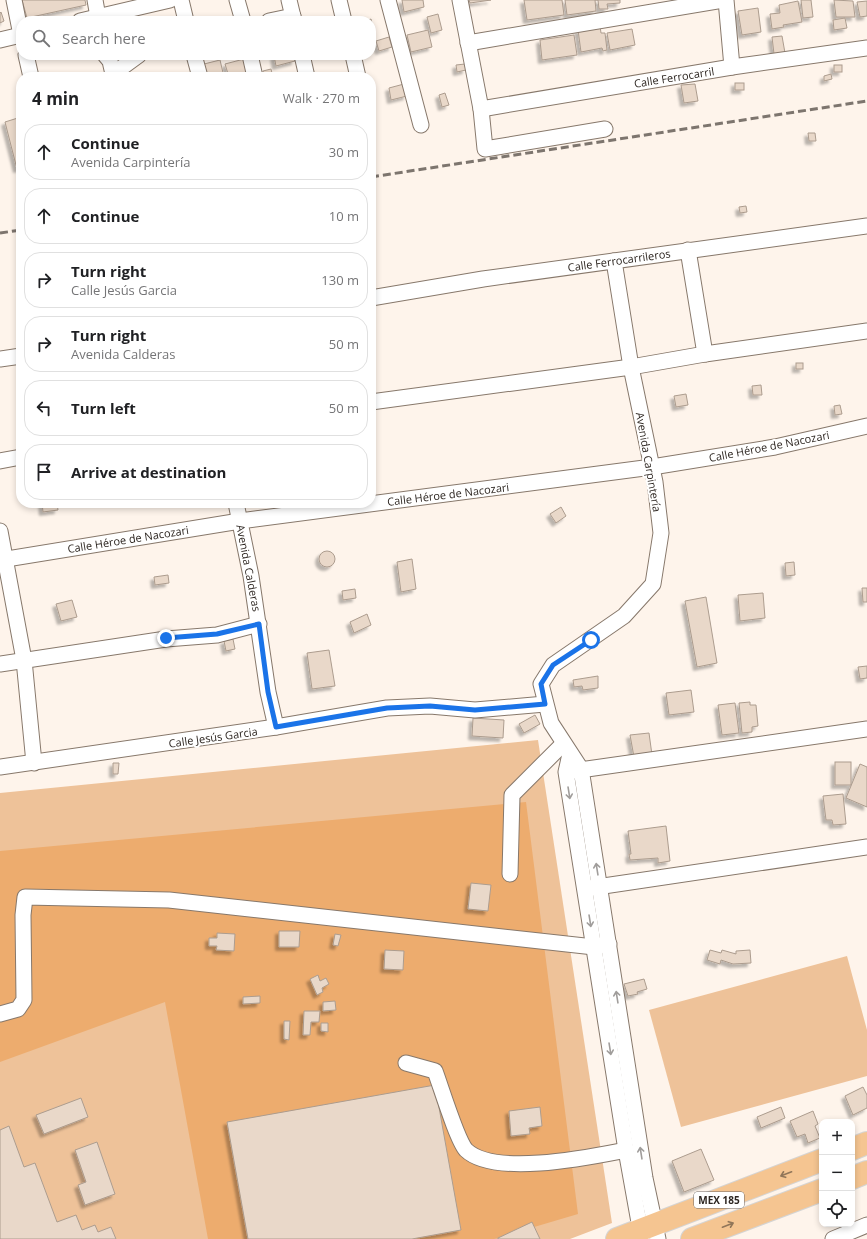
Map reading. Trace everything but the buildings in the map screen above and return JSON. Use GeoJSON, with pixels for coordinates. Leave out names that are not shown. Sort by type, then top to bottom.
{"type":"FeatureCollection","features":[{"type":"Feature","properties":{"kind":"main road","name":"MEX 185"},"geometry":{"type":"LineString","coordinates":[[617,1239],[649,1233],[819,1161]]}},
{"type":"Feature","properties":{"kind":"main road"},"geometry":{"type":"LineString","coordinates":[[855,1177],[867,1172]]}},
{"type":"Feature","properties":{"kind":"main road","name":"MEX 185"},"geometry":{"type":"LineString","coordinates":[[692,1239],[819,1191]]}},
{"type":"Feature","properties":{"kind":"street"},"geometry":{"type":"LineString","coordinates":[[14,0],[17,16]]}},
{"type":"Feature","properties":{"kind":"street"},"geometry":{"type":"LineString","coordinates":[[95,0],[98,16]]}},
{"type":"Feature","properties":{"kind":"street"},"geometry":{"type":"LineString","coordinates":[[102,16],[170,0]]}},
{"type":"Feature","properties":{"kind":"street"},"geometry":{"type":"LineString","coordinates":[[181,0],[185,16]]}},
{"type":"Feature","properties":{"kind":"street"},"geometry":{"type":"LineString","coordinates":[[237,0],[242,16]]}},
{"type":"Feature","properties":{"kind":"street"},"geometry":{"type":"LineString","coordinates":[[289,0],[293,16]]}},
{"type":"Feature","properties":{"kind":"street"},"geometry":{"type":"LineString","coordinates":[[339,0],[343,16]]}},
{"type":"Feature","properties":{"kind":"street"},"geometry":{"type":"LineString","coordinates":[[388,0],[421,125]]}},
{"type":"Feature","properties":{"kind":"street"},"geometry":{"type":"LineString","coordinates":[[460,0],[481,109],[485,149],[605,129]]}},
{"type":"Feature","properties":{"kind":"street"},"geometry":{"type":"LineString","coordinates":[[468,43],[722,0]]}},
{"type":"Feature","properties":{"kind":"street"},"geometry":{"type":"LineString","coordinates":[[726,0],[732,67]]}},
{"type":"Feature","properties":{"kind":"street"},"geometry":{"type":"LineString","coordinates":[[0,40],[16,36]]}},
{"type":"Feature","properties":{"kind":"street","name":"Calle Ferrocarril"},"geometry":{"type":"LineString","coordinates":[[481,109],[732,67],[867,48]]}},
{"type":"Feature","properties":{"kind":"street"},"geometry":{"type":"LineString","coordinates":[[27,60],[30,72]]}},
{"type":"Feature","properties":{"kind":"street"},"geometry":{"type":"LineString","coordinates":[[109,60],[112,72]]}},
{"type":"Feature","properties":{"kind":"street"},"geometry":{"type":"LineString","coordinates":[[118,72],[133,60]]}},
{"type":"Feature","properties":{"kind":"street"},"geometry":{"type":"LineString","coordinates":[[195,60],[199,72]]}},
{"type":"Feature","properties":{"kind":"street"},"geometry":{"type":"LineString","coordinates":[[251,60],[254,72]]}},
{"type":"Feature","properties":{"kind":"street"},"geometry":{"type":"LineString","coordinates":[[303,60],[307,72]]}},
{"type":"Feature","properties":{"kind":"street"},"geometry":{"type":"LineString","coordinates":[[354,60],[357,72]]}},
{"type":"Feature","properties":{"kind":"street","name":"Calle Ferrocarrileros"},"geometry":{"type":"LineString","coordinates":[[376,297],[483,279],[867,226]]}},
{"type":"Feature","properties":{"kind":"street"},"geometry":{"type":"LineString","coordinates":[[688,250],[705,354]]}},
{"type":"Feature","properties":{"kind":"street","name":"Avenida Carpintería"},"geometry":{"type":"LineString","coordinates":[[545,704],[541,684],[553,665],[624,616],[654,584],[661,533],[652,467],[631,367],[614,261]]}},
{"type":"Feature","properties":{"kind":"street"},"geometry":{"type":"LineString","coordinates":[[376,401],[631,367],[705,354],[867,331]]}},
{"type":"Feature","properties":{"kind":"street"},"geometry":{"type":"LineString","coordinates":[[0,359],[16,357]]}},
{"type":"Feature","properties":{"kind":"street","name":"Calle Héroe de Nacozari"},"geometry":{"type":"LineString","coordinates":[[376,503],[652,467],[775,447],[867,426]]}},
{"type":"Feature","properties":{"kind":"street"},"geometry":{"type":"LineString","coordinates":[[0,461],[16,458]]}},
{"type":"Feature","properties":{"kind":"street","name":"Avenida Calderas"},"geometry":{"type":"LineString","coordinates":[[237,508],[259,624],[268,692],[276,727]]}},
{"type":"Feature","properties":{"kind":"street","name":"Calle Héroe de Nacozari"},"geometry":{"type":"LineString","coordinates":[[2,560],[240,521],[339,508]]}},
{"type":"Feature","properties":{"kind":"street"},"geometry":{"type":"LineString","coordinates":[[0,531],[2,560],[24,660],[34,763]]}},
{"type":"Feature","properties":{"kind":"street"},"geometry":{"type":"LineString","coordinates":[[0,664],[166,638],[217,634],[259,624]]}},
{"type":"Feature","properties":{"kind":"street"},"geometry":{"type":"LineString","coordinates":[[545,704],[551,723],[582,770],[600,887],[601,946],[626,1150],[638,1180]]}},
{"type":"Feature","properties":{"kind":"street","name":"Calle Jesús Garcia"},"geometry":{"type":"LineString","coordinates":[[0,767],[276,727],[387,708],[430,706],[475,710],[545,704]]}},
{"type":"Feature","properties":{"kind":"street"},"geometry":{"type":"LineString","coordinates":[[566,772],[867,729]]}},
{"type":"Feature","properties":{"kind":"street"},"geometry":{"type":"LineString","coordinates":[[567,749],[566,772],[585,889],[601,946],[638,1180],[649,1233]]}},
{"type":"Feature","properties":{"kind":"street"},"geometry":{"type":"LineString","coordinates":[[510,874],[512,795],[567,749]]}},
{"type":"Feature","properties":{"kind":"street"},"geometry":{"type":"LineString","coordinates":[[585,889],[867,847]]}},
{"type":"Feature","properties":{"kind":"street"},"geometry":{"type":"LineString","coordinates":[[0,1014],[18,1009],[24,1000],[23,915],[25,897],[169,900],[601,946]]}},
{"type":"Feature","properties":{"kind":"street"},"geometry":{"type":"LineString","coordinates":[[406,1063],[435,1071],[457,1133],[466,1149],[480,1159],[495,1163],[528,1164],[626,1150]]}},
{"type":"Feature","properties":{"kind":"street"},"geometry":{"type":"LineString","coordinates":[[833,1239],[867,1225]]}},
{"type":"Feature","properties":{"kind":"shaded area"},"geometry":{"type":"Polygon","coordinates":[[[538,740],[612,1223],[570,1239],[0,1239],[0,793],[538,740]]]}},
{"type":"Feature","properties":{"kind":"shaded area"},"geometry":{"type":"Polygon","coordinates":[[[526,802],[578,1214],[494,1239],[208,1239],[165,1002],[0,1062],[0,851],[526,802]]]}},
{"type":"Feature","properties":{"kind":"shaded area"},"geometry":{"type":"Polygon","coordinates":[[[847,956],[867,1030],[867,1076],[681,1127],[649,1010],[847,956]]]}},
{"type":"Feature","properties":{"kind":"railway"},"geometry":{"type":"LineString","coordinates":[[376,176],[867,101]]}},
{"type":"Feature","properties":{"kind":"railway"},"geometry":{"type":"LineString","coordinates":[[0,233],[16,231]]}},
{"type":"Feature","properties":{"kind":"route"},"geometry":{"type":"LineString","coordinates":[[166,638],[217,634],[259,624],[268,692],[276,727],[387,708],[430,706],[475,710],[545,704],[541,684],[553,665],[591,640]]}}]}
